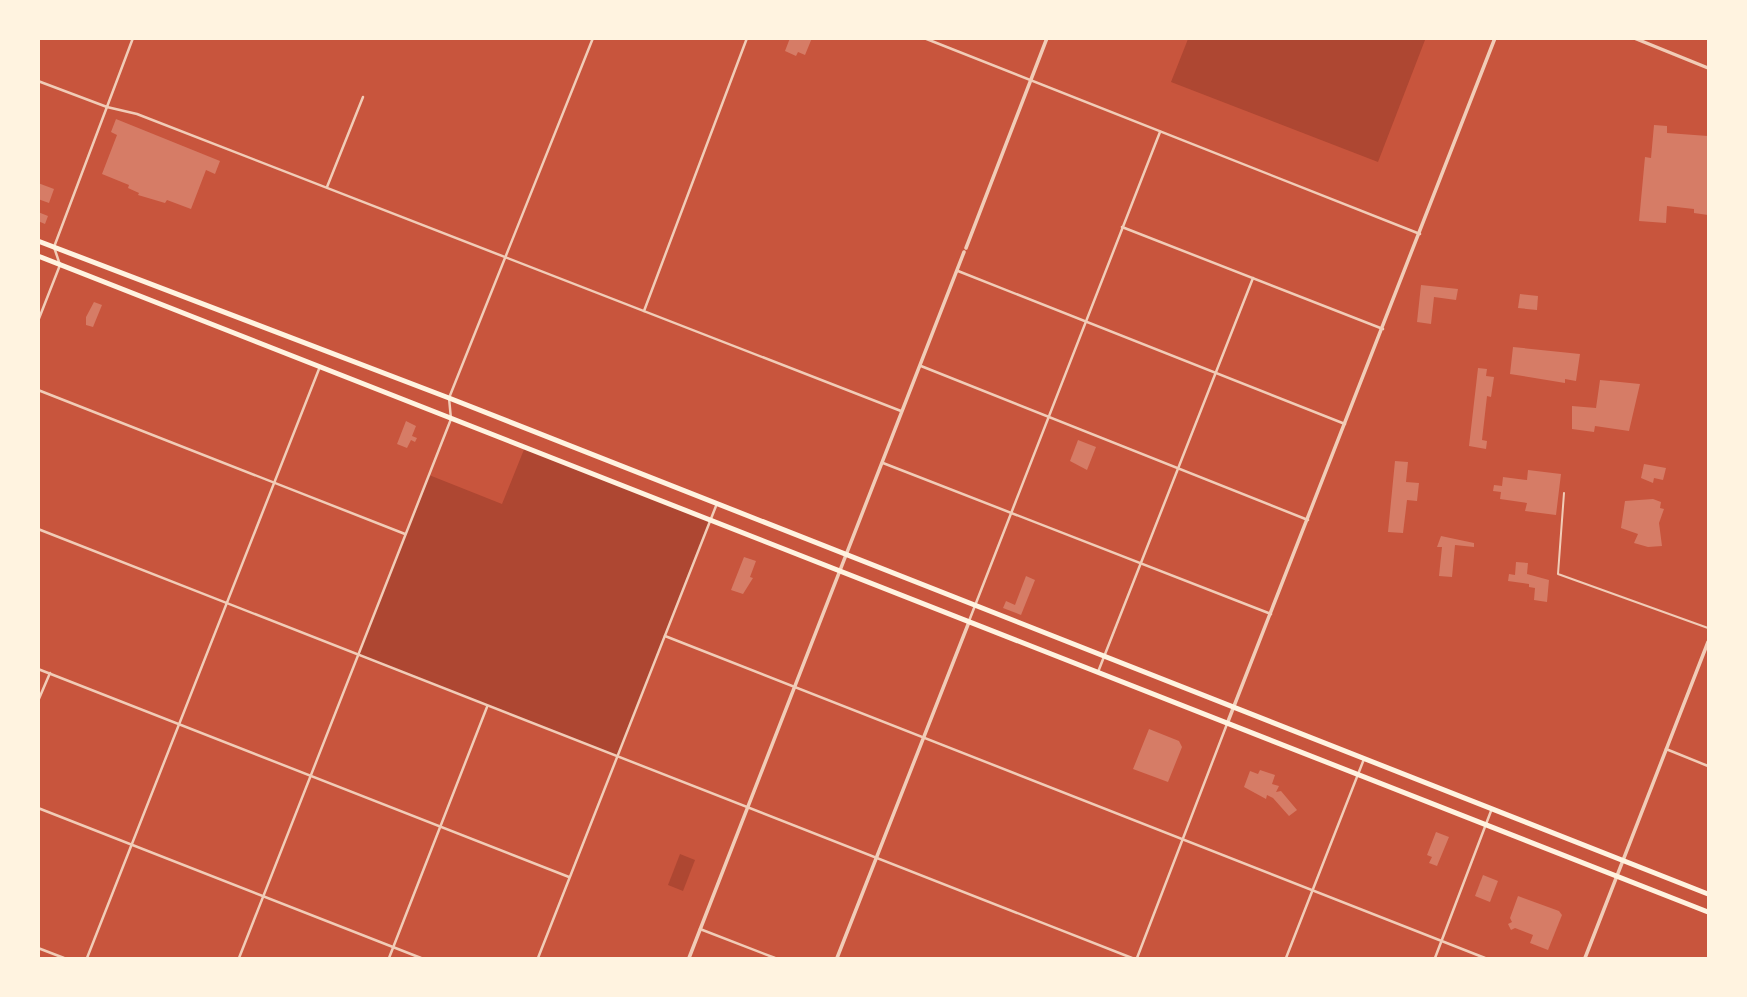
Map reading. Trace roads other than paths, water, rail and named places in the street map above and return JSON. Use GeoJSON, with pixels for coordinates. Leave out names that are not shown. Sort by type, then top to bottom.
{"type":"FeatureCollection","features":[{"type":"Feature","properties":{"kind":"highway"},"geometry":{"type":"LineString","coordinates":[[38,240],[449,398],[1709,894]]}},
{"type":"Feature","properties":{"kind":"highway"},"geometry":{"type":"LineString","coordinates":[[38,256],[1709,912]]}},
{"type":"Feature","properties":{"kind":"street"},"geometry":{"type":"LineString","coordinates":[[38,321],[60,265],[54,247],[133,38]]}},
{"type":"Feature","properties":{"kind":"street"},"geometry":{"type":"LineString","coordinates":[[239,958],[451,419],[449,398],[508,257],[593,38]]}},
{"type":"Feature","properties":{"kind":"street"},"geometry":{"type":"LineString","coordinates":[[644,311],[747,38]]}},
{"type":"Feature","properties":{"kind":"street"},"geometry":{"type":"LineString","coordinates":[[924,38],[1420,234]]}},
{"type":"Feature","properties":{"kind":"street"},"geometry":{"type":"LineString","coordinates":[[689,958],[1047,38]]}},
{"type":"Feature","properties":{"kind":"street"},"geometry":{"type":"LineString","coordinates":[[38,530],[1135,958],[1495,38]]}},
{"type":"Feature","properties":{"kind":"street"},"geometry":{"type":"LineString","coordinates":[[1634,38],[1709,68]]}},
{"type":"Feature","properties":{"kind":"street"},"geometry":{"type":"LineString","coordinates":[[38,81],[107,107],[137,114],[901,411]]}},
{"type":"Feature","properties":{"kind":"street"},"geometry":{"type":"LineString","coordinates":[[327,187],[363,97]]}},
{"type":"Feature","properties":{"kind":"street"},"geometry":{"type":"LineString","coordinates":[[837,958],[1160,131]]}},
{"type":"Feature","properties":{"kind":"street"},"geometry":{"type":"LineString","coordinates":[[1122,227],[1383,329]]}},
{"type":"Feature","properties":{"kind":"street"},"geometry":{"type":"LineString","coordinates":[[957,270],[1345,424]]}},
{"type":"Feature","properties":{"kind":"street"},"geometry":{"type":"LineString","coordinates":[[1097,673],[1253,278]]}},
{"type":"Feature","properties":{"kind":"street"},"geometry":{"type":"LineString","coordinates":[[87,958],[320,366]]}},
{"type":"Feature","properties":{"kind":"street"},"geometry":{"type":"LineString","coordinates":[[919,366],[1308,520]]}},
{"type":"Feature","properties":{"kind":"street"},"geometry":{"type":"LineString","coordinates":[[38,390],[405,534]]}},
{"type":"Feature","properties":{"kind":"street"},"geometry":{"type":"LineString","coordinates":[[882,462],[1271,614]]}},
{"type":"Feature","properties":{"kind":"street"},"geometry":{"type":"LineString","coordinates":[[538,958],[716,504]]}},
{"type":"Feature","properties":{"kind":"street"},"geometry":{"type":"LineString","coordinates":[[665,636],[1485,958]]}},
{"type":"Feature","properties":{"kind":"street"},"geometry":{"type":"LineString","coordinates":[[1585,958],[1709,642]]}},
{"type":"Feature","properties":{"kind":"street"},"geometry":{"type":"LineString","coordinates":[[38,669],[569,877]]}},
{"type":"Feature","properties":{"kind":"street"},"geometry":{"type":"LineString","coordinates":[[38,701],[50,673]]}},
{"type":"Feature","properties":{"kind":"street"},"geometry":{"type":"LineString","coordinates":[[389,958],[488,707]]}},
{"type":"Feature","properties":{"kind":"street"},"geometry":{"type":"LineString","coordinates":[[1666,749],[1709,766]]}},
{"type":"Feature","properties":{"kind":"street"},"geometry":{"type":"LineString","coordinates":[[1286,958],[1364,760]]}},
{"type":"Feature","properties":{"kind":"street"},"geometry":{"type":"LineString","coordinates":[[38,808],[421,958]]}},
{"type":"Feature","properties":{"kind":"street"},"geometry":{"type":"LineString","coordinates":[[1435,958],[1492,808]]}},
{"type":"Feature","properties":{"kind":"street"},"geometry":{"type":"LineString","coordinates":[[700,929],[775,958]]}},
{"type":"Feature","properties":{"kind":"street"},"geometry":{"type":"LineString","coordinates":[[38,948],[64,958]]}},
{"type":"Feature","properties":{"kind":"lane"},"geometry":{"type":"LineString","coordinates":[[1564,493],[1558,574],[1709,628]]}}]}
